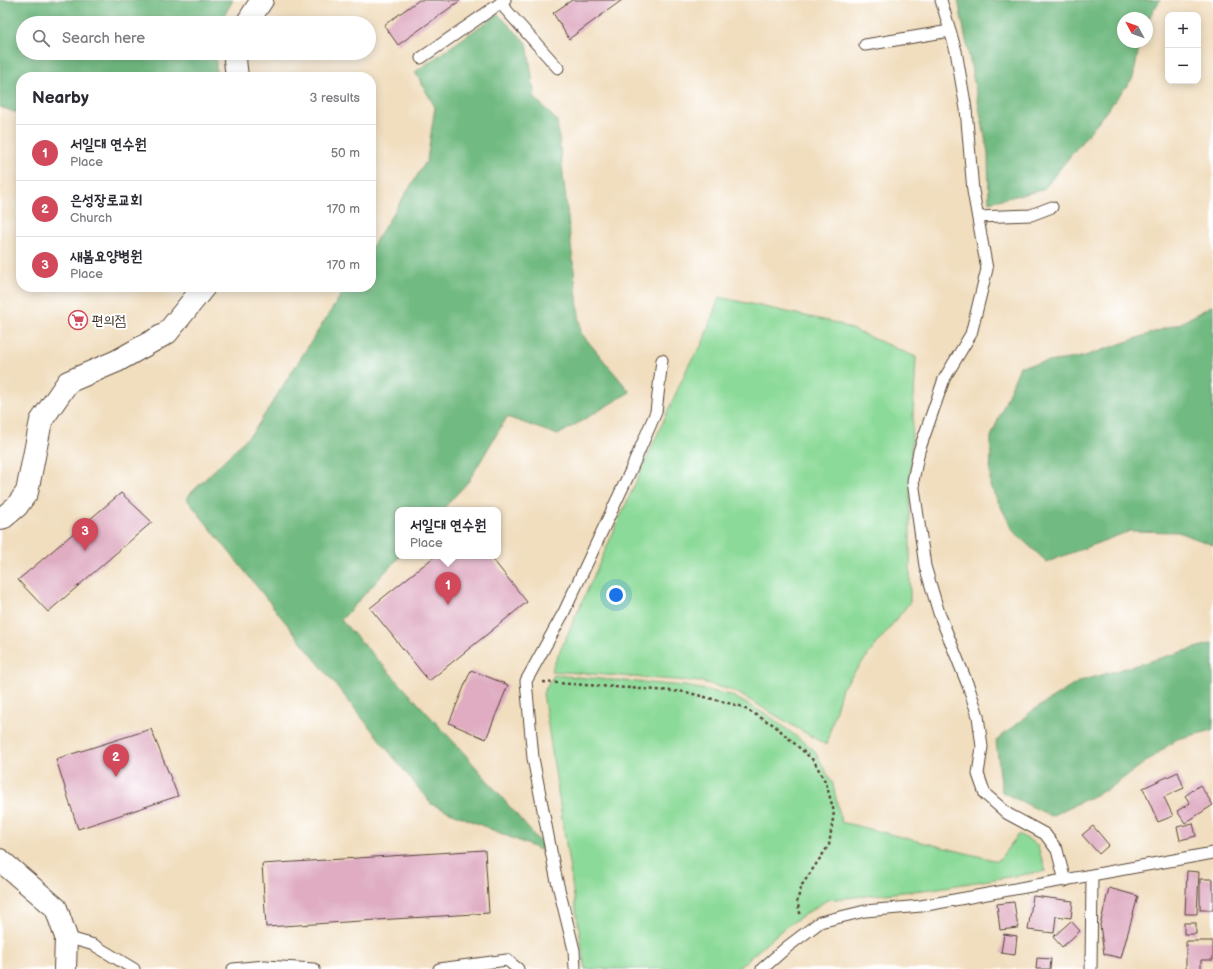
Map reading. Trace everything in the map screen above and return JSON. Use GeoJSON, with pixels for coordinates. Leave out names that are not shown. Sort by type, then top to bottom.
{"type":"FeatureCollection","features":[{"type":"Feature","properties":{"kind":"street"},"geometry":{"type":"LineString","coordinates":[[252,16],[262,0]]}},
{"type":"Feature","properties":{"kind":"street"},"geometry":{"type":"LineString","coordinates":[[235,60],[236,72]]}},
{"type":"Feature","properties":{"kind":"street"},"geometry":{"type":"LineString","coordinates":[[0,518],[4,517],[17,506],[27,492],[41,421],[68,382],[117,361],[167,332],[200,292]]}},
{"type":"Feature","properties":{"kind":"street"},"geometry":{"type":"LineString","coordinates":[[0,860],[56,908],[66,937],[65,969]]}},
{"type":"Feature","properties":{"kind":"lane"},"geometry":{"type":"LineString","coordinates":[[941,0],[956,50],[966,109],[973,191],[987,269],[980,304],[971,334],[944,379],[918,451],[913,481],[925,566],[939,612],[969,688],[978,716],[982,746],[978,774],[985,794],[1008,814],[1045,834],[1057,850],[1065,881]]}},
{"type":"Feature","properties":{"kind":"lane"},"geometry":{"type":"LineString","coordinates":[[421,58],[502,2],[558,68]]}},
{"type":"Feature","properties":{"kind":"lane"},"geometry":{"type":"LineString","coordinates":[[865,45],[950,31]]}},
{"type":"Feature","properties":{"kind":"lane"},"geometry":{"type":"LineString","coordinates":[[978,218],[1031,215],[1052,207]]}},
{"type":"Feature","properties":{"kind":"lane"},"geometry":{"type":"LineString","coordinates":[[575,969],[574,950],[556,877],[533,758],[526,681],[564,612],[630,472],[656,412],[662,360]]}},
{"type":"Feature","properties":{"kind":"lane"},"geometry":{"type":"LineString","coordinates":[[766,968],[820,922],[865,911],[921,906],[1213,854]]}},
{"type":"Feature","properties":{"kind":"lane"},"geometry":{"type":"LineString","coordinates":[[1091,969],[1092,876]]}},
{"type":"Feature","properties":{"kind":"lane"},"geometry":{"type":"LineString","coordinates":[[66,937],[94,945],[134,969]]}},
{"type":"Feature","properties":{"kind":"lane"},"geometry":{"type":"LineString","coordinates":[[439,969],[507,960],[518,969]]}},
{"type":"Feature","properties":{"kind":"lane"},"geometry":{"type":"LineString","coordinates":[[233,969],[265,966],[314,969]]}},
{"type":"Feature","properties":{"kind":"path"},"geometry":{"type":"LineString","coordinates":[[526,681],[686,692],[740,706],[774,725],[814,761],[826,783],[834,812],[830,845],[802,885],[797,901],[806,934]]}},
{"type":"Feature","properties":{"kind":"green space"},"geometry":{"type":"Polygon","coordinates":[[[0,0],[233,0],[224,16],[16,16],[16,60],[216,60],[216,72],[16,72],[16,112],[0,107],[0,0]]]}},
{"type":"Feature","properties":{"kind":"green space"},"geometry":{"type":"Polygon","coordinates":[[[958,0],[1160,0],[1153,12],[1117,12],[1117,48],[1139,48],[1133,78],[1043,190],[989,202],[988,153],[958,0]]]}},
{"type":"Feature","properties":{"kind":"green space"},"geometry":{"type":"Polygon","coordinates":[[[498,14],[527,43],[535,98],[557,121],[581,333],[630,392],[558,435],[507,417],[468,482],[445,507],[395,507],[395,559],[397,559],[341,620],[463,752],[550,854],[431,804],[186,498],[254,431],[343,292],[376,292],[376,240],[427,160],[435,107],[415,72],[498,14]]]}},
{"type":"Feature","properties":{"kind":"green space"},"geometry":{"type":"Polygon","coordinates":[[[719,297],[837,323],[916,357],[910,477],[910,602],[842,688],[826,745],[734,691],[702,682],[551,671],[689,364],[702,345],[719,297]]]}},
{"type":"Feature","properties":{"kind":"green space"},"geometry":{"type":"Polygon","coordinates":[[[1213,305],[1213,545],[1178,532],[1130,531],[1047,562],[1014,532],[990,486],[991,437],[1020,366],[1082,357],[1181,323],[1213,305]]]}},
{"type":"Feature","properties":{"kind":"green space"},"geometry":{"type":"Polygon","coordinates":[[[1213,643],[1213,730],[1177,739],[1110,788],[1051,816],[1002,792],[996,741],[1032,711],[1080,681],[1213,643]]]}},
{"type":"Feature","properties":{"kind":"green space"},"geometry":{"type":"Polygon","coordinates":[[[554,675],[685,686],[731,695],[772,718],[814,750],[833,784],[841,822],[998,861],[1019,834],[1037,845],[1046,871],[932,889],[827,900],[784,928],[737,969],[585,969],[543,693],[554,675]]]}},
{"type":"Feature","properties":{"kind":"building"},"geometry":{"type":"Polygon","coordinates":[[[419,0],[461,0],[398,45],[384,25],[419,0]]]}},
{"type":"Feature","properties":{"kind":"building"},"geometry":{"type":"Polygon","coordinates":[[[572,0],[622,0],[569,39],[553,13],[572,0]]]}},
{"type":"Feature","properties":{"kind":"building"},"geometry":{"type":"Polygon","coordinates":[[[121,493],[152,522],[48,612],[18,580],[121,493]]]}},
{"type":"Feature","properties":{"kind":"building"},"geometry":{"type":"Polygon","coordinates":[[[431,559],[492,559],[527,602],[429,681],[370,608],[431,559]]]}},
{"type":"Feature","properties":{"kind":"building"},"geometry":{"type":"Polygon","coordinates":[[[471,670],[508,685],[486,739],[449,723],[471,670]]]}},
{"type":"Feature","properties":{"kind":"building"},"geometry":{"type":"Polygon","coordinates":[[[151,729],[178,796],[78,829],[56,759],[151,729]]]}},
{"type":"Feature","properties":{"kind":"building"},"geometry":{"type":"Polygon","coordinates":[[[1178,772],[1184,788],[1164,797],[1173,816],[1158,822],[1143,788],[1178,772]]]}},
{"type":"Feature","properties":{"kind":"building"},"geometry":{"type":"Polygon","coordinates":[[[1200,785],[1213,805],[1185,823],[1177,811],[1190,803],[1185,796],[1200,785]]]}},
{"type":"Feature","properties":{"kind":"building"},"geometry":{"type":"Polygon","coordinates":[[[1193,823],[1196,836],[1180,840],[1177,827],[1193,823]]]}},
{"type":"Feature","properties":{"kind":"building"},"geometry":{"type":"Polygon","coordinates":[[[1093,826],[1109,845],[1099,854],[1082,835],[1093,826]]]}},
{"type":"Feature","properties":{"kind":"building"},"geometry":{"type":"Polygon","coordinates":[[[485,850],[489,913],[266,927],[262,864],[485,850]]]}},
{"type":"Feature","properties":{"kind":"building"},"geometry":{"type":"Polygon","coordinates":[[[1187,871],[1199,872],[1197,914],[1185,914],[1187,871]]]}},
{"type":"Feature","properties":{"kind":"building"},"geometry":{"type":"Polygon","coordinates":[[[1200,879],[1213,879],[1213,910],[1200,910],[1200,879]]]}},
{"type":"Feature","properties":{"kind":"building"},"geometry":{"type":"Polygon","coordinates":[[[1109,888],[1138,896],[1121,958],[1104,954],[1100,925],[1109,888]]]}},
{"type":"Feature","properties":{"kind":"building"},"geometry":{"type":"Polygon","coordinates":[[[1033,896],[1073,901],[1071,918],[1056,916],[1054,933],[1028,930],[1033,896]]]}},
{"type":"Feature","properties":{"kind":"building"},"geometry":{"type":"Polygon","coordinates":[[[1014,902],[1018,928],[1000,930],[997,904],[1014,902]]]}},
{"type":"Feature","properties":{"kind":"building"},"geometry":{"type":"Polygon","coordinates":[[[1071,921],[1080,931],[1062,947],[1053,937],[1071,921]]]}},
{"type":"Feature","properties":{"kind":"building"},"geometry":{"type":"Polygon","coordinates":[[[1184,923],[1196,923],[1196,934],[1184,934],[1184,923]]]}},
{"type":"Feature","properties":{"kind":"building"},"geometry":{"type":"Polygon","coordinates":[[[1004,934],[1017,936],[1015,955],[1001,953],[1004,934]]]}},
{"type":"Feature","properties":{"kind":"building"},"geometry":{"type":"Polygon","coordinates":[[[1186,941],[1213,941],[1213,960],[1201,960],[1201,969],[1186,969],[1186,941]]]}},
{"type":"Feature","properties":{"kind":"building"},"geometry":{"type":"Polygon","coordinates":[[[1037,958],[1051,959],[1050,969],[1036,969],[1037,958]]]}},
{"type":"Feature","properties":{"kind":"place","name":"편의점"},"geometry":{"type":"Point","coordinates":[78,320]}},
{"type":"Feature","properties":{"kind":"place","name":"새봄요양병원"},"geometry":{"type":"Point","coordinates":[85,551]}},
{"type":"Feature","properties":{"kind":"place","name":"서일대 연수원"},"geometry":{"type":"Point","coordinates":[448,605]}},
{"type":"Feature","properties":{"kind":"place","name":"은성장로교회"},"geometry":{"type":"Point","coordinates":[116,777]}}]}
